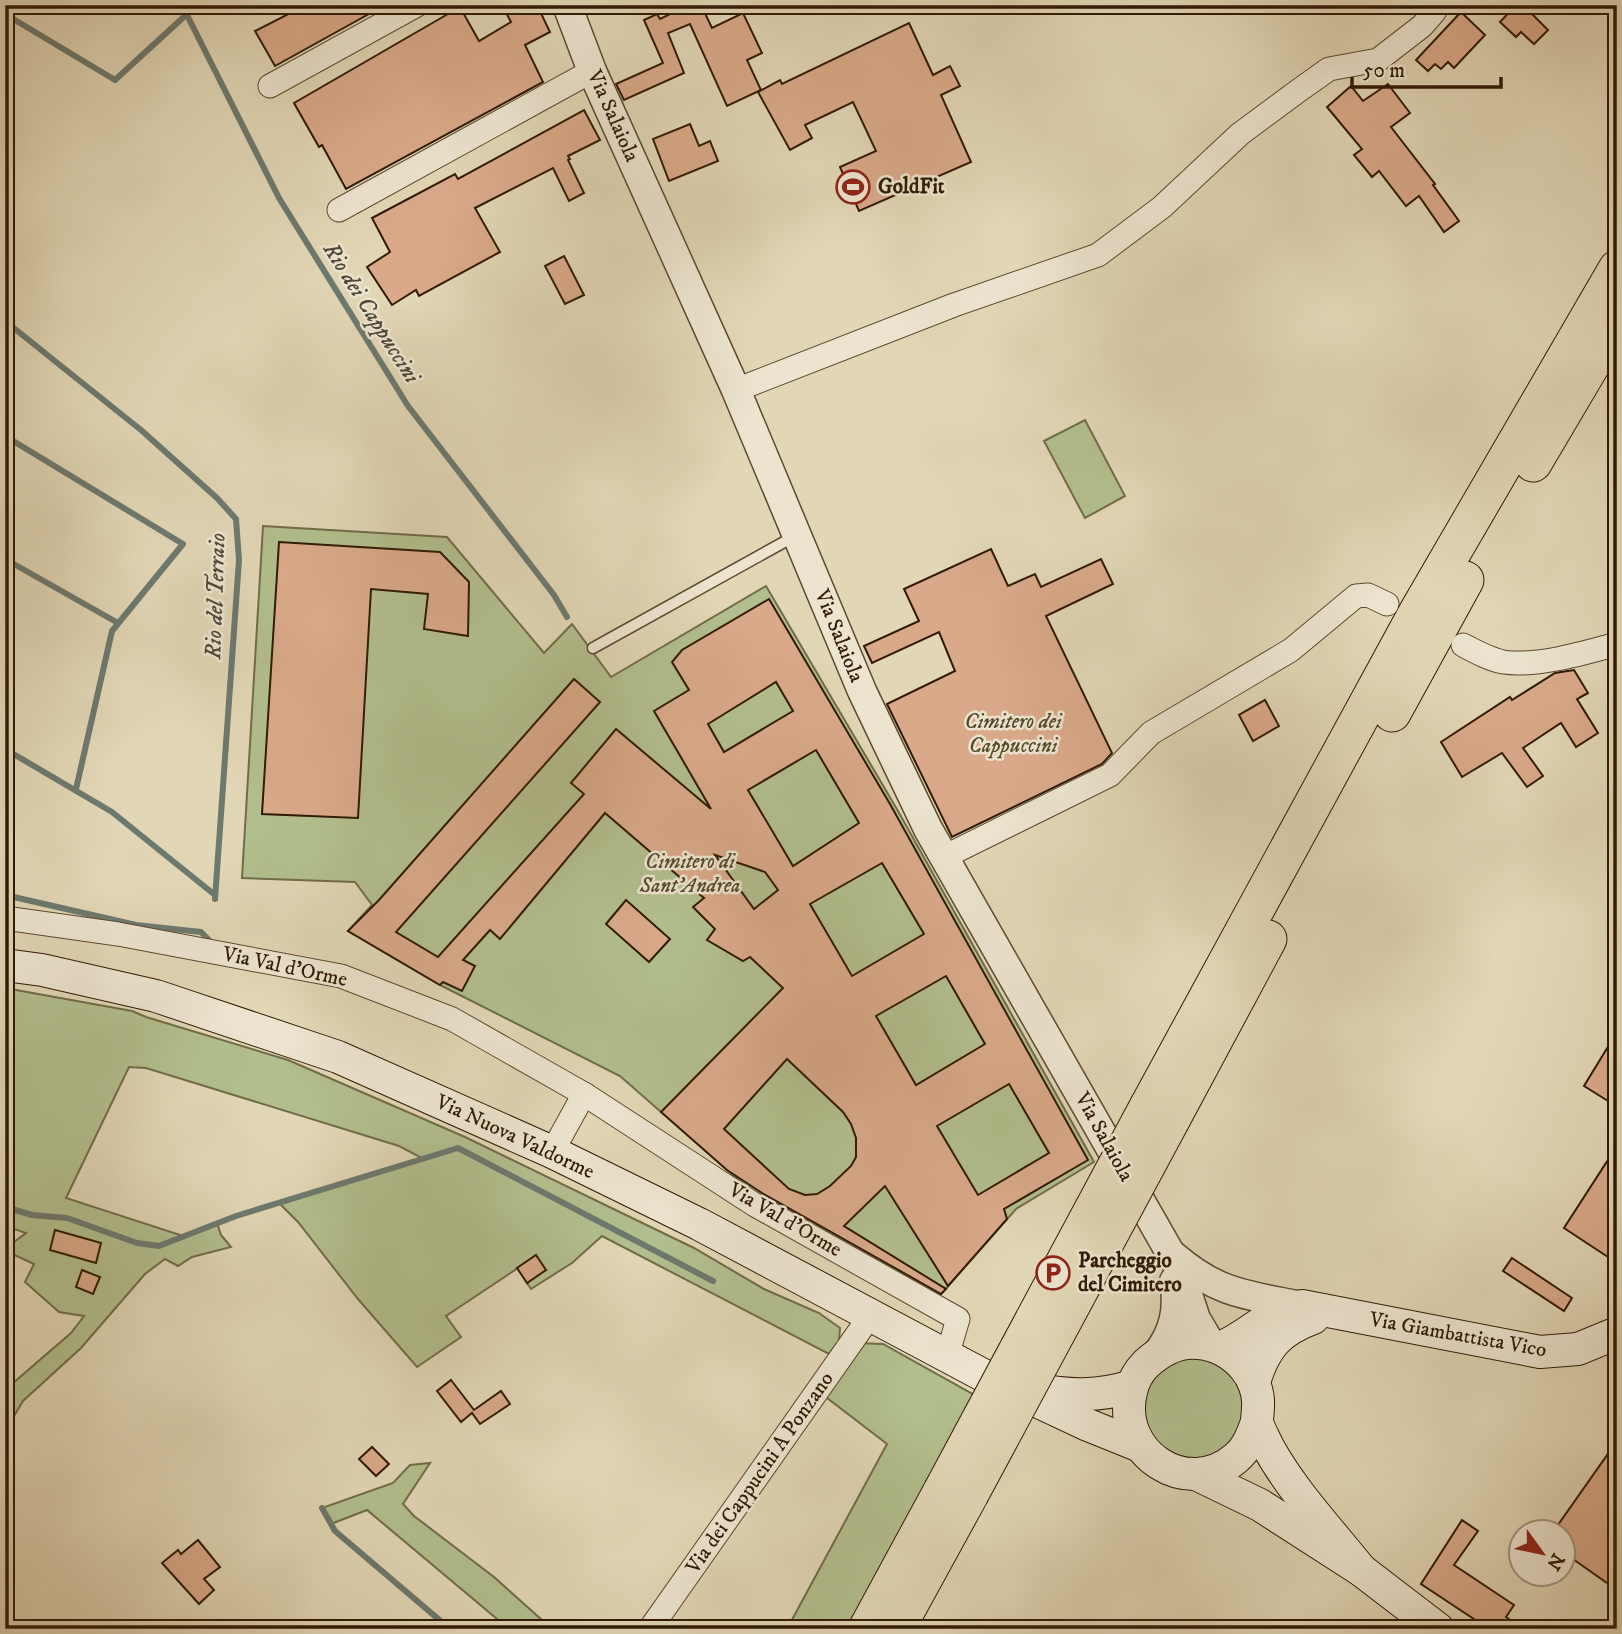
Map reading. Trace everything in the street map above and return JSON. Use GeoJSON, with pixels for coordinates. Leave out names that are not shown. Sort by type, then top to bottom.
{"type":"FeatureCollection","features":[{"type":"Feature","properties":{"kind":"highway"},"geometry":{"type":"LineString","coordinates":[[896,1629],[956,1492],[1160,1112],[1417,613],[1617,269]]}},
{"type":"Feature","properties":{"kind":"highway"},"geometry":{"type":"LineString","coordinates":[[1160,1112],[1458,591],[1617,321]]}},
{"type":"Feature","properties":{"kind":"highway"},"geometry":{"type":"LineString","coordinates":[[867,1629],[956,1492]]}},
{"type":"Feature","properties":{"kind":"main road","name":"Via Nuova Valdorme"},"geometry":{"type":"LineString","coordinates":[[5,965],[42,970],[156,996],[338,1057],[552,1152],[699,1224],[996,1382],[1139,1446]]}},
{"type":"Feature","properties":{"kind":"main road","name":"Via Giambattista Vico"},"geometry":{"type":"LineString","coordinates":[[1302,1306],[1540,1352],[1578,1349],[1617,1333]]}},
{"type":"Feature","properties":{"kind":"main road"},"geometry":{"type":"LineString","coordinates":[[1216,1347],[1234,1357],[1254,1382],[1259,1402],[1257,1422],[1250,1443],[1235,1459],[1217,1470],[1184,1473],[1161,1465],[1139,1446],[1129,1417],[1132,1386],[1142,1368],[1156,1354],[1184,1344],[1216,1347],[1236,1342],[1278,1312],[1302,1306]]}},
{"type":"Feature","properties":{"kind":"main road","name":"Via Giambattista Vico"},"geometry":{"type":"LineString","coordinates":[[1254,1382],[1262,1360],[1279,1335],[1294,1325],[1338,1313]]}},
{"type":"Feature","properties":{"kind":"main road","name":"Via Nuova Valdorme"},"geometry":{"type":"LineString","coordinates":[[996,1382],[1054,1393],[1087,1395],[1111,1393],[1132,1386]]}},
{"type":"Feature","properties":{"kind":"main road"},"geometry":{"type":"LineString","coordinates":[[1257,1422],[1280,1467],[1361,1570]]}},
{"type":"Feature","properties":{"kind":"main road"},"geometry":{"type":"LineString","coordinates":[[1196,1474],[1260,1505],[1361,1570],[1438,1629]]}},
{"type":"Feature","properties":{"kind":"street"},"geometry":{"type":"LineString","coordinates":[[271,86],[417,5]]}},
{"type":"Feature","properties":{"kind":"street","name":"Via Salaiola"},"geometry":{"type":"LineString","coordinates":[[567,5],[592,71],[736,390],[862,691],[944,857],[1180,1270],[1196,1319],[1216,1347]]}},
{"type":"Feature","properties":{"kind":"street"},"geometry":{"type":"LineString","coordinates":[[736,390],[954,305],[1098,255],[1163,207],[1240,134],[1298,91],[1329,69],[1378,60],[1422,26],[1435,11]]}},
{"type":"Feature","properties":{"kind":"street"},"geometry":{"type":"LineString","coordinates":[[339,209],[592,71]]}},
{"type":"Feature","properties":{"kind":"street"},"geometry":{"type":"LineString","coordinates":[[944,857],[1110,775],[1151,733],[1291,650],[1356,596],[1368,595],[1387,604]]}},
{"type":"Feature","properties":{"kind":"street"},"geometry":{"type":"LineString","coordinates":[[1463,645],[1493,660],[1523,662],[1592,651],[1617,644]]}},
{"type":"Feature","properties":{"kind":"street","name":"Via Val d'Orme"},"geometry":{"type":"LineString","coordinates":[[5,919],[118,934],[341,976],[452,1019],[584,1094],[755,1205],[958,1319],[947,1356]]}},
{"type":"Feature","properties":{"kind":"street"},"geometry":{"type":"LineString","coordinates":[[552,1152],[584,1094]]}},
{"type":"Feature","properties":{"kind":"street"},"geometry":{"type":"LineString","coordinates":[[1167,1247],[1191,1271],[1220,1287],[1302,1306]]}},
{"type":"Feature","properties":{"kind":"street","name":"Via Salaiola"},"geometry":{"type":"LineString","coordinates":[[1156,1354],[1168,1340],[1173,1327],[1177,1296],[1167,1247]]}},
{"type":"Feature","properties":{"kind":"street","name":"Via dei Cappucini A Ponzano"},"geometry":{"type":"LineString","coordinates":[[650,1629],[870,1316]]}},
{"type":"Feature","properties":{"kind":"lane"},"geometry":{"type":"LineString","coordinates":[[593,648],[797,535]]}},
{"type":"Feature","properties":{"kind":"green space"},"geometry":{"type":"Polygon","coordinates":[[[1085,420],[1125,496],[1085,518],[1044,441],[1085,420]]]}},
{"type":"Feature","properties":{"kind":"green space","name":"Cimitero di Sant'Andrea"},"geometry":{"type":"Polygon","coordinates":[[[263,526],[447,537],[544,653],[572,624],[611,677],[766,586],[898,811],[1094,1162],[1016,1209],[935,1301],[758,1197],[620,1076],[440,985],[348,931],[372,905],[355,882],[242,878],[263,526]]]}},
{"type":"Feature","properties":{"kind":"green space"},"geometry":{"type":"Polygon","coordinates":[[[5,988],[132,1011],[288,1060],[465,1137],[694,1248],[764,1289],[819,1313],[840,1328],[839,1341],[829,1354],[602,1236],[572,1263],[531,1289],[527,1283],[545,1270],[536,1256],[446,1316],[461,1337],[417,1367],[358,1299],[298,1222],[279,1203],[422,1158],[399,1146],[146,1068],[129,1067],[66,1198],[183,1236],[217,1223],[221,1235],[231,1247],[192,1257],[178,1266],[165,1259],[145,1274],[81,1348],[23,1401],[10,1423],[5,1419],[5,1390],[71,1333],[84,1316],[59,1312],[25,1282],[34,1264],[8,1252],[14,1242],[26,1233],[5,1226],[5,988]]]}},
{"type":"Feature","properties":{"kind":"green space"},"geometry":{"type":"Polygon","coordinates":[[[857,1343],[883,1344],[976,1396],[851,1629],[787,1629],[887,1444],[818,1391],[857,1343]]]}},
{"type":"Feature","properties":{"kind":"green space"},"geometry":{"type":"Polygon","coordinates":[[[1193,1357],[1213,1361],[1229,1372],[1240,1388],[1244,1408],[1240,1428],[1229,1444],[1213,1455],[1193,1459],[1173,1455],[1157,1444],[1146,1428],[1142,1408],[1146,1388],[1157,1372],[1173,1361],[1193,1357]]]}},
{"type":"Feature","properties":{"kind":"green space"},"geometry":{"type":"Polygon","coordinates":[[[430,1463],[403,1504],[414,1516],[494,1577],[552,1629],[509,1629],[367,1510],[331,1524],[322,1508],[393,1483],[410,1465],[430,1463]]]}},
{"type":"Feature","properties":{"kind":"building"},"geometry":{"type":"Polygon","coordinates":[[[306,5],[385,5],[275,66],[255,31],[306,5]]]}},
{"type":"Feature","properties":{"kind":"building"},"geometry":{"type":"Polygon","coordinates":[[[502,5],[537,5],[550,32],[525,45],[543,82],[346,189],[322,145],[319,147],[294,103],[460,7],[479,41],[511,22],[502,5]]]}},
{"type":"Feature","properties":{"kind":"building"},"geometry":{"type":"Polygon","coordinates":[[[689,5],[701,5],[712,28],[743,13],[762,53],[747,60],[761,90],[727,106],[690,24],[668,33],[684,73],[624,100],[616,84],[663,63],[644,20],[657,14],[660,19],[689,5]]]}},
{"type":"Feature","properties":{"kind":"building"},"geometry":{"type":"Polygon","coordinates":[[[1516,5],[1523,5],[1548,30],[1534,44],[1521,32],[1516,37],[1500,22],[1516,5]]]}},
{"type":"Feature","properties":{"kind":"building"},"geometry":{"type":"Polygon","coordinates":[[[1461,12],[1485,35],[1454,68],[1448,62],[1441,69],[1435,64],[1428,71],[1416,60],[1461,12]]]}},
{"type":"Feature","properties":{"kind":"building"},"geometry":{"type":"Polygon","coordinates":[[[909,23],[933,75],[950,66],[960,86],[941,95],[971,162],[859,211],[840,167],[876,151],[853,102],[805,125],[812,138],[790,150],[758,92],[780,80],[782,84],[909,23]]]}},
{"type":"Feature","properties":{"kind":"building"},"geometry":{"type":"Polygon","coordinates":[[[1388,84],[1410,113],[1391,127],[1435,184],[1433,185],[1459,221],[1444,232],[1419,196],[1406,206],[1379,171],[1372,177],[1354,155],[1362,149],[1327,107],[1351,86],[1363,101],[1388,84]]]}},
{"type":"Feature","properties":{"kind":"building"},"geometry":{"type":"Polygon","coordinates":[[[584,110],[600,140],[568,156],[568,160],[584,193],[569,201],[553,168],[475,208],[500,252],[419,296],[416,290],[392,305],[367,267],[390,252],[372,218],[455,174],[458,179],[584,110]]]}},
{"type":"Feature","properties":{"kind":"building"},"geometry":{"type":"Polygon","coordinates":[[[690,124],[699,146],[710,141],[718,161],[669,181],[653,139],[690,124]]]}},
{"type":"Feature","properties":{"kind":"building"},"geometry":{"type":"Polygon","coordinates":[[[564,256],[584,295],[565,304],[545,266],[564,256]]]}},
{"type":"Feature","properties":{"kind":"building"},"geometry":{"type":"Polygon","coordinates":[[[279,542],[440,552],[469,582],[468,636],[424,629],[428,594],[371,589],[358,818],[262,814],[279,542]]]}},
{"type":"Feature","properties":{"kind":"building","name":"Cimitero dei Cappuccini"},"geometry":{"type":"Polygon","coordinates":[[[991,549],[1008,586],[1035,574],[1041,587],[1101,559],[1113,584],[1046,616],[1112,753],[1102,764],[952,837],[887,704],[955,671],[939,632],[872,663],[864,646],[919,621],[904,589],[991,549]]]}},
{"type":"Feature","properties":{"kind":"building"},"geometry":{"type":"Polygon","coordinates":[[[769,599],[890,804],[1088,1160],[1004,1209],[1007,1219],[948,1286],[885,1186],[844,1226],[946,1289],[941,1294],[762,1193],[727,1170],[661,1112],[783,988],[750,957],[743,961],[707,940],[715,929],[693,907],[704,898],[605,813],[500,939],[490,930],[463,960],[475,966],[462,991],[443,982],[440,985],[348,931],[379,900],[574,679],[600,702],[396,932],[438,957],[584,794],[571,783],[616,729],[711,809],[654,711],[689,690],[672,662],[682,650],[769,599]],[[776,682],[708,724],[724,752],[793,711],[776,682]],[[816,750],[748,790],[793,866],[859,823],[816,750]],[[715,855],[754,909],[778,890],[765,872],[715,855]],[[882,863],[810,904],[852,976],[924,934],[882,863]],[[946,976],[876,1016],[916,1085],[985,1044],[946,976]],[[787,1059],[724,1129],[789,1189],[805,1195],[817,1194],[830,1186],[851,1166],[856,1157],[856,1138],[843,1112],[787,1059]],[[1009,1084],[937,1126],[978,1195],[1049,1153],[1009,1084]]]}},
{"type":"Feature","properties":{"kind":"building"},"geometry":{"type":"Polygon","coordinates":[[[1574,670],[1588,693],[1577,699],[1598,733],[1576,747],[1561,723],[1523,748],[1543,776],[1527,787],[1502,753],[1462,777],[1441,742],[1510,697],[1512,700],[1555,673],[1574,670]]]}},
{"type":"Feature","properties":{"kind":"building"},"geometry":{"type":"Polygon","coordinates":[[[1265,700],[1279,726],[1253,741],[1239,715],[1265,700]]]}},
{"type":"Feature","properties":{"kind":"building"},"geometry":{"type":"Polygon","coordinates":[[[626,900],[670,939],[649,962],[606,924],[626,900]]]}},
{"type":"Feature","properties":{"kind":"building"},"geometry":{"type":"Polygon","coordinates":[[[1617,1032],[1617,1087],[1608,1101],[1584,1086],[1617,1032]]]}},
{"type":"Feature","properties":{"kind":"building"},"geometry":{"type":"Polygon","coordinates":[[[1617,1146],[1617,1263],[1564,1228],[1617,1146]]]}},
{"type":"Feature","properties":{"kind":"building"},"geometry":{"type":"Polygon","coordinates":[[[55,1230],[101,1243],[96,1263],[50,1250],[55,1230]]]}},
{"type":"Feature","properties":{"kind":"building"},"geometry":{"type":"Polygon","coordinates":[[[536,1255],[546,1270],[527,1283],[517,1268],[536,1255]]]}},
{"type":"Feature","properties":{"kind":"building"},"geometry":{"type":"Polygon","coordinates":[[[1512,1258],[1572,1298],[1564,1311],[1503,1271],[1512,1258]]]}},
{"type":"Feature","properties":{"kind":"building"},"geometry":{"type":"Polygon","coordinates":[[[82,1270],[100,1277],[93,1294],[76,1287],[82,1270]]]}},
{"type":"Feature","properties":{"kind":"building"},"geometry":{"type":"Polygon","coordinates":[[[451,1380],[474,1410],[501,1391],[510,1404],[480,1424],[472,1413],[461,1422],[437,1391],[451,1380]]]}},
{"type":"Feature","properties":{"kind":"building"},"geometry":{"type":"Polygon","coordinates":[[[1617,1441],[1617,1590],[1576,1561],[1576,1518],[1563,1518],[1617,1441]]]}},
{"type":"Feature","properties":{"kind":"building"},"geometry":{"type":"Polygon","coordinates":[[[372,1447],[389,1464],[376,1476],[359,1459],[372,1447]]]}},
{"type":"Feature","properties":{"kind":"building"},"geometry":{"type":"Polygon","coordinates":[[[1462,1520],[1478,1531],[1454,1565],[1514,1605],[1506,1617],[1523,1629],[1489,1629],[1421,1584],[1462,1520]]]}},
{"type":"Feature","properties":{"kind":"building"},"geometry":{"type":"Polygon","coordinates":[[[198,1540],[220,1567],[204,1579],[214,1590],[199,1604],[162,1563],[178,1550],[181,1554],[198,1540]]]}},
{"type":"Feature","properties":{"kind":"waterway","name":"Rio dei Cappuccini"},"geometry":{"type":"LineString","coordinates":[[182,5],[279,198],[408,406],[554,595],[567,617]]}},
{"type":"Feature","properties":{"kind":"waterway"},"geometry":{"type":"LineString","coordinates":[[5,14],[115,80],[187,14]]}},
{"type":"Feature","properties":{"kind":"waterway","name":"Rio del Terraio"},"geometry":{"type":"LineString","coordinates":[[5,321],[141,430],[217,498],[236,519],[239,560],[215,899]]}},
{"type":"Feature","properties":{"kind":"waterway"},"geometry":{"type":"LineString","coordinates":[[5,436],[183,544],[112,631],[76,789]]}},
{"type":"Feature","properties":{"kind":"waterway"},"geometry":{"type":"LineString","coordinates":[[5,559],[118,623]]}},
{"type":"Feature","properties":{"kind":"waterway"},"geometry":{"type":"LineString","coordinates":[[5,749],[112,812],[215,895]]}},
{"type":"Feature","properties":{"kind":"waterway"},"geometry":{"type":"LineString","coordinates":[[5,895],[136,925],[201,932],[212,943]]}},
{"type":"Feature","properties":{"kind":"waterway"},"geometry":{"type":"LineString","coordinates":[[5,1207],[32,1215],[67,1218],[137,1243],[159,1246],[236,1216],[458,1148],[713,1281]]}},
{"type":"Feature","properties":{"kind":"waterway"},"geometry":{"type":"LineString","coordinates":[[322,1508],[335,1531],[450,1629]]}},
{"type":"Feature","properties":{"kind":"place","name":"GoldFit"},"geometry":{"type":"Point","coordinates":[853,187]}},
{"type":"Feature","properties":{"kind":"place","name":"Parcheggio del Cimitero"},"geometry":{"type":"Point","coordinates":[1053,1273]}}]}
